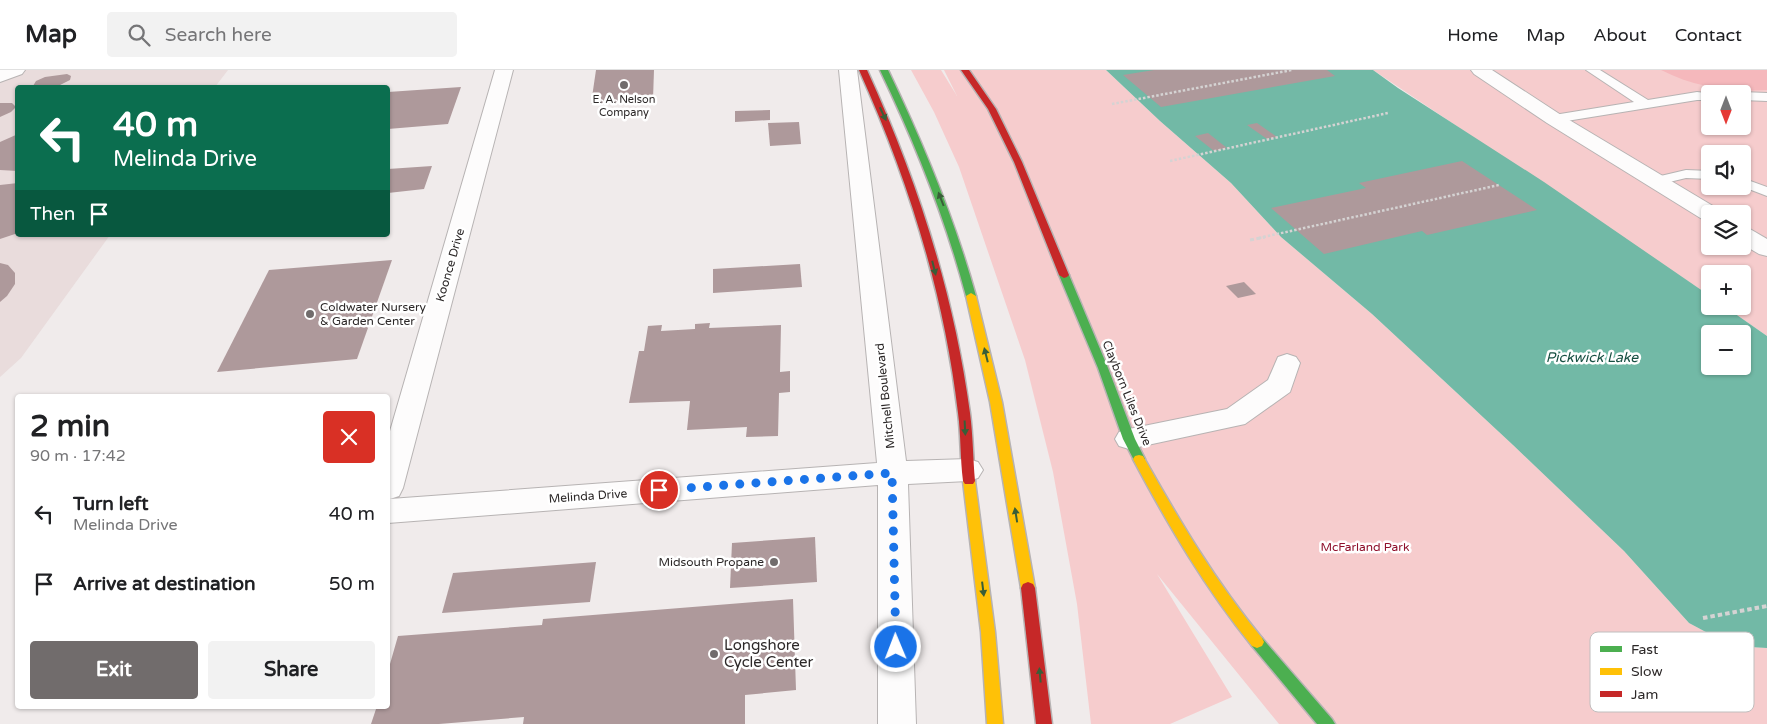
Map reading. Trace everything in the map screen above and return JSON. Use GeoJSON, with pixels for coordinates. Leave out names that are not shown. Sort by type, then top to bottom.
{"type":"FeatureCollection","features":[{"type":"Feature","properties":{"kind":"main road"},"geometry":{"type":"LineString","coordinates":[[863,70],[889,126],[912,188],[927,239],[946,317],[964,414],[968,470],[991,651],[995,724]]}},
{"type":"Feature","properties":{"kind":"main road"},"geometry":{"type":"LineString","coordinates":[[884,70],[918,142],[948,218],[988,362],[1010,471],[1036,638],[1044,724]]}},
{"type":"Feature","properties":{"kind":"main road","name":"Clayborn Liles Drive"},"geometry":{"type":"LineString","coordinates":[[965,70],[992,109],[1018,162],[1103,368],[1129,439],[1165,508],[1207,578],[1233,614],[1327,724]]}},
{"type":"Feature","properties":{"kind":"street"},"geometry":{"type":"LineString","coordinates":[[0,77],[16,70]]}},
{"type":"Feature","properties":{"kind":"street","name":"Koonce Drive"},"geometry":{"type":"LineString","coordinates":[[390,481],[504,70]]}},
{"type":"Feature","properties":{"kind":"street","name":"Mitchell Boulevard"},"geometry":{"type":"LineString","coordinates":[[848,70],[895,512],[897,724]]}},
{"type":"Feature","properties":{"kind":"street"},"geometry":{"type":"LineString","coordinates":[[1480,70],[1554,119],[1701,208]]}},
{"type":"Feature","properties":{"kind":"street"},"geometry":{"type":"LineString","coordinates":[[1129,439],[1235,417],[1280,385],[1287,364]]}},
{"type":"Feature","properties":{"kind":"street","name":"Melinda Drive"},"geometry":{"type":"LineString","coordinates":[[390,511],[892,473],[968,470]]}},
{"type":"Feature","properties":{"kind":"lane"},"geometry":{"type":"LineString","coordinates":[[1592,70],[1645,104]]}},
{"type":"Feature","properties":{"kind":"lane"},"geometry":{"type":"LineString","coordinates":[[1554,119],[1701,96]]}},
{"type":"Feature","properties":{"kind":"lane"},"geometry":{"type":"LineString","coordinates":[[1751,96],[1767,97]]}},
{"type":"Feature","properties":{"kind":"lane"},"geometry":{"type":"LineString","coordinates":[[1657,181],[1686,174],[1701,175]]}},
{"type":"Feature","properties":{"kind":"lane"},"geometry":{"type":"LineString","coordinates":[[1751,186],[1767,192]]}},
{"type":"Feature","properties":{"kind":"path"},"geometry":{"type":"LineString","coordinates":[[1112,104],[1292,70]]}},
{"type":"Feature","properties":{"kind":"path"},"geometry":{"type":"LineString","coordinates":[[1170,161],[1388,113]]}},
{"type":"Feature","properties":{"kind":"path"},"geometry":{"type":"LineString","coordinates":[[1250,240],[1499,185]]}},
{"type":"Feature","properties":{"kind":"path"},"geometry":{"type":"LineString","coordinates":[[1703,618],[1767,606]]}},
{"type":"Feature","properties":{"kind":"shaded area"},"geometry":{"type":"Polygon","coordinates":[[[0,70],[228,70],[217,85],[15,85],[15,237],[109,237],[21,358],[0,377],[0,70]]]}},
{"type":"Feature","properties":{"kind":"shaded area"},"geometry":{"type":"Polygon","coordinates":[[[1661,70],[1767,70],[1767,90],[1751,90],[1751,85],[1703,85],[1661,70]]]}},
{"type":"Feature","properties":{"kind":"green space","name":"McFarland Park"},"geometry":{"type":"Polygon","coordinates":[[[911,70],[941,70],[957,96],[944,70],[1106,70],[1160,121],[1231,183],[1281,237],[1372,314],[1513,445],[1624,551],[1689,623],[1706,632],[1590,632],[1590,712],[1754,712],[1754,647],[1767,648],[1767,724],[1279,724],[1157,574],[1232,697],[1170,724],[1091,724],[1077,604],[1053,472],[1025,360],[959,167],[934,112],[911,70]]]}},
{"type":"Feature","properties":{"kind":"green space"},"geometry":{"type":"Polygon","coordinates":[[[1373,70],[1767,70],[1767,336],[1737,315],[1751,315],[1751,265],[1701,265],[1701,290],[1373,70]]]}},
{"type":"Feature","properties":{"kind":"water","name":"Pickwick Lake"},"geometry":{"type":"Polygon","coordinates":[[[1106,70],[1373,70],[1544,182],[1701,290],[1701,315],[1737,315],[1767,336],[1767,648],[1754,647],[1754,632],[1706,632],[1689,623],[1624,551],[1513,445],[1372,314],[1281,237],[1231,183],[1160,121],[1106,70]]]}},
{"type":"Feature","properties":{"kind":"building","name":"E. A. Nelson Company"},"geometry":{"type":"Polygon","coordinates":[[[596,70],[654,70],[653,99],[591,104],[596,70]]]}},
{"type":"Feature","properties":{"kind":"building"},"geometry":{"type":"Polygon","coordinates":[[[1154,70],[1327,70],[1335,76],[1161,107],[1123,75],[1154,70]]]}},
{"type":"Feature","properties":{"kind":"building"},"geometry":{"type":"Polygon","coordinates":[[[67,74],[71,76],[70,80],[60,85],[34,85],[36,81],[45,77],[67,74]]]}},
{"type":"Feature","properties":{"kind":"building"},"geometry":{"type":"Polygon","coordinates":[[[461,87],[448,124],[390,129],[390,92],[461,87]]]}},
{"type":"Feature","properties":{"kind":"building"},"geometry":{"type":"Polygon","coordinates":[[[0,103],[12,103],[15,106],[11,112],[0,117],[0,103]]]}},
{"type":"Feature","properties":{"kind":"building"},"geometry":{"type":"Polygon","coordinates":[[[770,110],[770,120],[735,122],[735,111],[770,110]]]}},
{"type":"Feature","properties":{"kind":"building"},"geometry":{"type":"Polygon","coordinates":[[[799,122],[801,144],[770,146],[768,123],[799,122]]]}},
{"type":"Feature","properties":{"kind":"building"},"geometry":{"type":"Polygon","coordinates":[[[1257,123],[1277,137],[1267,139],[1247,125],[1257,123]]]}},
{"type":"Feature","properties":{"kind":"building"},"geometry":{"type":"Polygon","coordinates":[[[1208,133],[1227,148],[1214,151],[1195,136],[1208,133]]]}},
{"type":"Feature","properties":{"kind":"building"},"geometry":{"type":"Polygon","coordinates":[[[15,135],[15,171],[0,170],[0,142],[15,135]]]}},
{"type":"Feature","properties":{"kind":"building"},"geometry":{"type":"Polygon","coordinates":[[[1462,161],[1537,210],[1427,235],[1422,231],[1324,254],[1271,208],[1366,188],[1359,183],[1462,161]]]}},
{"type":"Feature","properties":{"kind":"building"},"geometry":{"type":"Polygon","coordinates":[[[432,166],[424,189],[390,193],[390,169],[432,166]]]}},
{"type":"Feature","properties":{"kind":"building"},"geometry":{"type":"Polygon","coordinates":[[[15,183],[15,234],[0,239],[0,185],[15,183]]]}},
{"type":"Feature","properties":{"kind":"building","name":"Coldwater Nursery & Garden Center"},"geometry":{"type":"Polygon","coordinates":[[[392,260],[357,359],[217,372],[269,270],[392,260]]]}},
{"type":"Feature","properties":{"kind":"building"},"geometry":{"type":"Polygon","coordinates":[[[0,263],[8,265],[15,273],[15,284],[7,296],[0,302],[0,263]]]}},
{"type":"Feature","properties":{"kind":"building"},"geometry":{"type":"Polygon","coordinates":[[[800,264],[802,287],[713,293],[713,269],[800,264]]]}},
{"type":"Feature","properties":{"kind":"building"},"geometry":{"type":"Polygon","coordinates":[[[1244,282],[1256,294],[1238,298],[1226,286],[1244,282]]]}},
{"type":"Feature","properties":{"kind":"building"},"geometry":{"type":"Polygon","coordinates":[[[710,323],[709,328],[781,325],[780,372],[790,371],[790,392],[779,393],[778,436],[746,437],[747,427],[687,430],[690,401],[629,403],[639,351],[644,351],[648,326],[662,325],[661,331],[695,329],[695,324],[710,323]]]}},
{"type":"Feature","properties":{"kind":"building","name":"Midsouth Propane"},"geometry":{"type":"Polygon","coordinates":[[[815,537],[817,582],[730,588],[732,543],[815,537]]]}},
{"type":"Feature","properties":{"kind":"building"},"geometry":{"type":"Polygon","coordinates":[[[596,562],[590,602],[442,613],[453,573],[596,562]]]}},
{"type":"Feature","properties":{"kind":"building"},"geometry":{"type":"Polygon","coordinates":[[[793,599],[796,690],[745,695],[745,724],[523,724],[524,717],[439,724],[371,724],[376,709],[390,709],[390,664],[398,636],[542,625],[543,619],[793,599]]]}},
{"type":"Feature","properties":{"kind":"traffic: fast"},"geometry":{"type":"LineString","coordinates":[[884,70],[934,181],[954,238],[971,296]]}},
{"type":"Feature","properties":{"kind":"traffic: fast"},"geometry":{"type":"LineString","coordinates":[[1064,275],[1103,368],[1129,439],[1139,459]]}},
{"type":"Feature","properties":{"kind":"traffic: fast"},"geometry":{"type":"LineString","coordinates":[[1257,642],[1327,724]]}},
{"type":"Feature","properties":{"kind":"traffic: slow"},"geometry":{"type":"LineString","coordinates":[[971,296],[996,402],[1028,588]]}},
{"type":"Feature","properties":{"kind":"traffic: slow"},"geometry":{"type":"LineString","coordinates":[[1139,459],[1193,554],[1223,599],[1257,642]]}},
{"type":"Feature","properties":{"kind":"traffic: slow"},"geometry":{"type":"LineString","coordinates":[[969,481],[988,632],[995,724]]}},
{"type":"Feature","properties":{"kind":"traffic: jam"},"geometry":{"type":"LineString","coordinates":[[863,70],[882,111],[914,195],[939,280],[949,324],[964,412],[969,481]]}},
{"type":"Feature","properties":{"kind":"traffic: jam"},"geometry":{"type":"LineString","coordinates":[[965,70],[992,109],[1018,162],[1064,275]]}},
{"type":"Feature","properties":{"kind":"traffic: jam"},"geometry":{"type":"LineString","coordinates":[[1028,588],[1044,724]]}},
{"type":"Feature","properties":{"kind":"place","name":"E. A. Nelson Company"},"geometry":{"type":"Point","coordinates":[624,85]}},
{"type":"Feature","properties":{"kind":"place","name":"Coldwater Nursery & Garden Center"},"geometry":{"type":"Point","coordinates":[310,314]}},
{"type":"Feature","properties":{"kind":"place","name":"Midsouth Propane"},"geometry":{"type":"Point","coordinates":[774,562]}},
{"type":"Feature","properties":{"kind":"place","name":"Longshore Cycle Center"},"geometry":{"type":"Point","coordinates":[714,654]}},
{"type":"Feature","properties":{"kind":"route"},"geometry":{"type":"LineString","coordinates":[[659,490],[892,473],[895,512],[896,647]]}}]}
